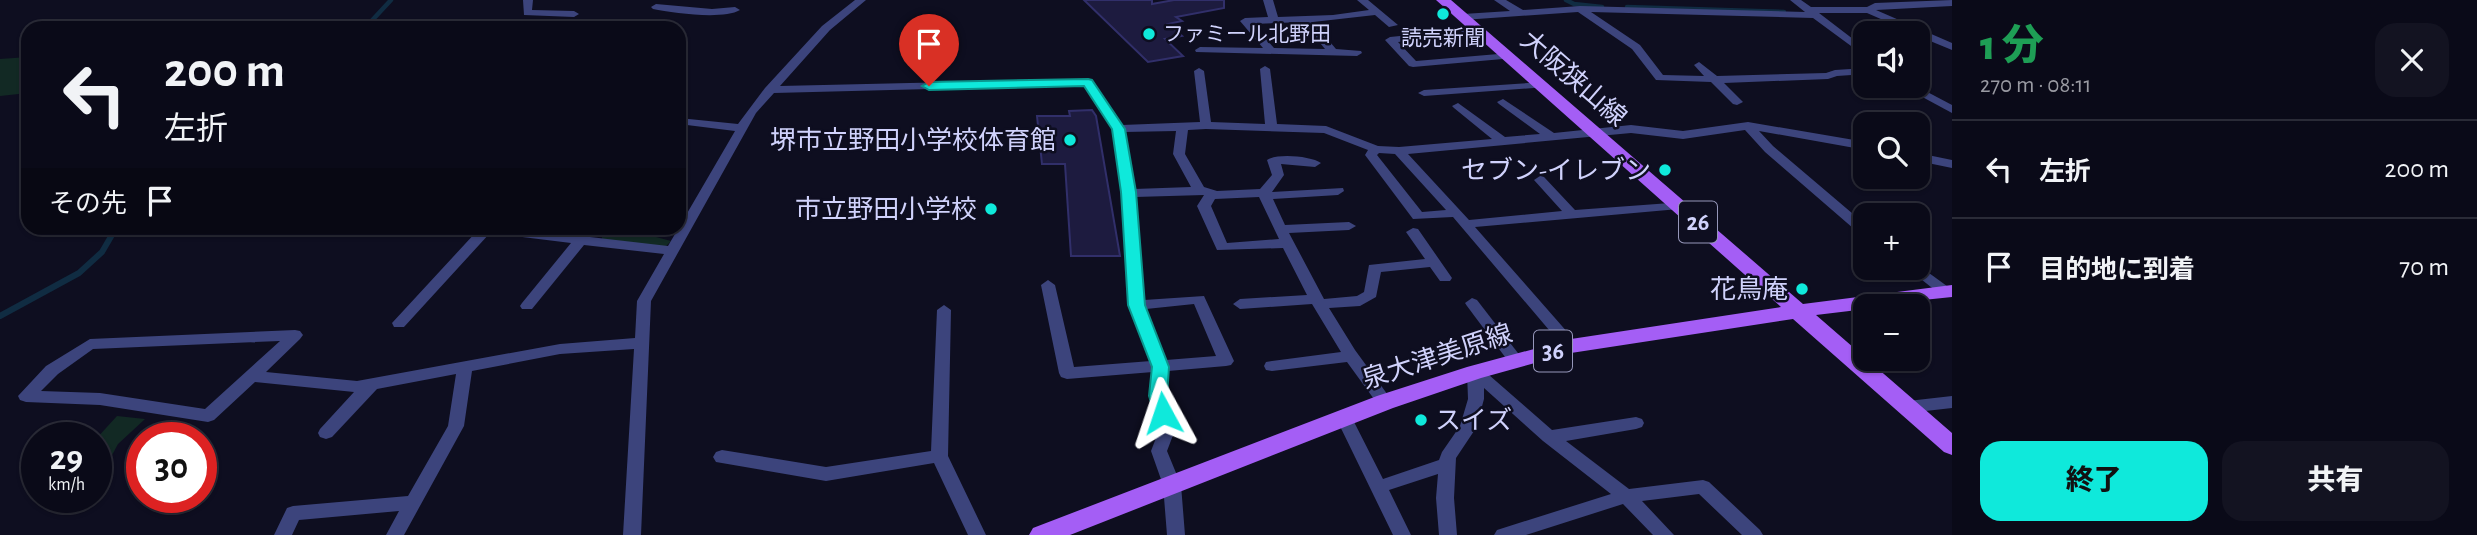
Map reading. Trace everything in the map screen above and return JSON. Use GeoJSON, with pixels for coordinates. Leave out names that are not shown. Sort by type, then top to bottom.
{"type":"FeatureCollection","features":[{"type":"Feature","properties":{"kind":"main road","name":"大阪狭山線"},"geometry":{"type":"LineString","coordinates":[[1443,0],[1952,446]]}},
{"type":"Feature","properties":{"kind":"main road","name":"泉大津美原線"},"geometry":{"type":"LineString","coordinates":[[1042,535],[1385,402],[1475,372],[1571,346],[1799,311],[1949,292]]}},
{"type":"Feature","properties":{"kind":"street"},"geometry":{"type":"LineString","coordinates":[[528,0],[527,13],[576,11],[570,21]]}},
{"type":"Feature","properties":{"kind":"street"},"geometry":{"type":"LineString","coordinates":[[686,228],[751,112],[826,28],[861,0]]}},
{"type":"Feature","properties":{"kind":"street"},"geometry":{"type":"LineString","coordinates":[[1268,0],[1274,19]]}},
{"type":"Feature","properties":{"kind":"street"},"geometry":{"type":"LineString","coordinates":[[1362,0],[1392,25]]}},
{"type":"Feature","properties":{"kind":"street"},"geometry":{"type":"LineString","coordinates":[[1499,0],[1519,12]]}},
{"type":"Feature","properties":{"kind":"street"},"geometry":{"type":"LineString","coordinates":[[1561,0],[1580,9],[1636,47],[1660,78],[1714,80],[1828,76],[1853,72]]}},
{"type":"Feature","properties":{"kind":"street"},"geometry":{"type":"LineString","coordinates":[[1796,0],[1853,44]]}},
{"type":"Feature","properties":{"kind":"street"},"geometry":{"type":"LineString","coordinates":[[1869,10],[1875,6],[1952,3]]}},
{"type":"Feature","properties":{"kind":"street"},"geometry":{"type":"LineString","coordinates":[[656,7],[704,6],[735,10]]}},
{"type":"Feature","properties":{"kind":"street"},"geometry":{"type":"LineString","coordinates":[[1463,17],[1580,9],[1812,13],[1869,10],[1952,47]]}},
{"type":"Feature","properties":{"kind":"street"},"geometry":{"type":"LineString","coordinates":[[1271,51],[1245,21],[1306,19],[1377,12]]}},
{"type":"Feature","properties":{"kind":"street"},"geometry":{"type":"LineString","coordinates":[[1306,19],[1333,52]]}},
{"type":"Feature","properties":{"kind":"street"},"geometry":{"type":"LineString","coordinates":[[1480,31],[1390,40],[1413,64],[1510,56]]}},
{"type":"Feature","properties":{"kind":"street"},"geometry":{"type":"LineString","coordinates":[[1200,50],[1357,53]]}},
{"type":"Feature","properties":{"kind":"street"},"geometry":{"type":"LineString","coordinates":[[1699,65],[1737,102]]}},
{"type":"Feature","properties":{"kind":"street"},"geometry":{"type":"LineString","coordinates":[[1265,69],[1271,127]]}},
{"type":"Feature","properties":{"kind":"street"},"geometry":{"type":"LineString","coordinates":[[1199,71],[1206,125]]}},
{"type":"Feature","properties":{"kind":"street"},"geometry":{"type":"LineString","coordinates":[[769,90],[1088,82],[1118,129],[1128,192],[1137,305],[1161,367],[1158,396],[1167,430],[1159,451],[1172,485],[1176,535]]}},
{"type":"Feature","properties":{"kind":"street"},"geometry":{"type":"LineString","coordinates":[[1424,93],[1543,85]]}},
{"type":"Feature","properties":{"kind":"street"},"geometry":{"type":"LineString","coordinates":[[1930,98],[1952,110]]}},
{"type":"Feature","properties":{"kind":"street"},"geometry":{"type":"LineString","coordinates":[[1503,102],[1550,136]]}},
{"type":"Feature","properties":{"kind":"street"},"geometry":{"type":"LineString","coordinates":[[1458,106],[1502,141]]}},
{"type":"Feature","properties":{"kind":"street"},"geometry":{"type":"LineString","coordinates":[[686,122],[742,128]]}},
{"type":"Feature","properties":{"kind":"street"},"geometry":{"type":"LineString","coordinates":[[1118,129],[1206,125],[1326,130],[1376,149],[1399,151],[1595,131],[1631,129],[1684,135],[1748,126],[1853,144]]}},
{"type":"Feature","properties":{"kind":"street"},"geometry":{"type":"LineString","coordinates":[[1748,126],[1769,149],[1853,221]]}},
{"type":"Feature","properties":{"kind":"street"},"geometry":{"type":"LineString","coordinates":[[1182,127],[1180,154],[1205,192],[1204,206],[1222,247],[1289,243]]}},
{"type":"Feature","properties":{"kind":"street"},"geometry":{"type":"LineString","coordinates":[[1376,149],[1371,155],[1418,216],[1460,218],[1571,214],[1679,205]]}},
{"type":"Feature","properties":{"kind":"street"},"geometry":{"type":"LineString","coordinates":[[1399,151],[1571,346]]}},
{"type":"Feature","properties":{"kind":"street"},"geometry":{"type":"LineString","coordinates":[[1930,159],[1952,164]]}},
{"type":"Feature","properties":{"kind":"street"},"geometry":{"type":"LineString","coordinates":[[1265,194],[1278,176],[1273,160],[1315,163]]}},
{"type":"Feature","properties":{"kind":"street"},"geometry":{"type":"LineString","coordinates":[[1540,180],[1571,214]]}},
{"type":"Feature","properties":{"kind":"street"},"geometry":{"type":"LineString","coordinates":[[1128,192],[1265,194],[1338,191]]}},
{"type":"Feature","properties":{"kind":"street"},"geometry":{"type":"LineString","coordinates":[[1265,194],[1318,301],[1351,356],[1385,402]]}},
{"type":"Feature","properties":{"kind":"street"},"geometry":{"type":"LineString","coordinates":[[1282,229],[1349,226]]}},
{"type":"Feature","properties":{"kind":"street"},"geometry":{"type":"LineString","coordinates":[[1413,232],[1445,278]]}},
{"type":"Feature","properties":{"kind":"street"},"geometry":{"type":"LineString","coordinates":[[399,323],[478,235]]}},
{"type":"Feature","properties":{"kind":"street"},"geometry":{"type":"LineString","coordinates":[[540,235],[673,251]]}},
{"type":"Feature","properties":{"kind":"street"},"geometry":{"type":"LineString","coordinates":[[527,306],[584,235]]}},
{"type":"Feature","properties":{"kind":"street"},"geometry":{"type":"LineString","coordinates":[[632,535],[644,300],[682,235]]}},
{"type":"Feature","properties":{"kind":"street"},"geometry":{"type":"LineString","coordinates":[[1240,304],[1360,301],[1371,294],[1374,268],[1434,262]]}},
{"type":"Feature","properties":{"kind":"street"},"geometry":{"type":"LineString","coordinates":[[1930,279],[1949,292]]}},
{"type":"Feature","properties":{"kind":"street"},"geometry":{"type":"LineString","coordinates":[[1048,285],[1067,373],[1226,361],[1199,299],[1137,305]]}},
{"type":"Feature","properties":{"kind":"street"},"geometry":{"type":"LineString","coordinates":[[1472,303],[1516,361]]}},
{"type":"Feature","properties":{"kind":"street"},"geometry":{"type":"LineString","coordinates":[[944,310],[939,456],[976,535]]}},
{"type":"Feature","properties":{"kind":"street"},"geometry":{"type":"LineString","coordinates":[[252,376],[295,335],[90,344],[52,370],[26,396],[100,399],[208,416],[252,376],[357,387],[560,349],[642,343]]}},
{"type":"Feature","properties":{"kind":"street"},"geometry":{"type":"LineString","coordinates":[[1272,366],[1351,356]]}},
{"type":"Feature","properties":{"kind":"street"},"geometry":{"type":"LineString","coordinates":[[395,535],[456,426],[465,367]]}},
{"type":"Feature","properties":{"kind":"street"},"geometry":{"type":"LineString","coordinates":[[1475,372],[1549,437],[1626,496],[1665,535]]}},
{"type":"Feature","properties":{"kind":"street"},"geometry":{"type":"LineString","coordinates":[[1448,535],[1445,498],[1448,457],[1468,428],[1476,399],[1475,372]]}},
{"type":"Feature","properties":{"kind":"street"},"geometry":{"type":"LineString","coordinates":[[326,433],[371,385]]}},
{"type":"Feature","properties":{"kind":"street"},"geometry":{"type":"LineString","coordinates":[[1908,407],[1952,402]]}},
{"type":"Feature","properties":{"kind":"street"},"geometry":{"type":"LineString","coordinates":[[1344,418],[1402,535]]}},
{"type":"Feature","properties":{"kind":"street"},"geometry":{"type":"LineString","coordinates":[[1549,437],[1636,423]]}},
{"type":"Feature","properties":{"kind":"street"},"geometry":{"type":"LineString","coordinates":[[722,457],[827,474],[939,456]]}},
{"type":"Feature","properties":{"kind":"street"},"geometry":{"type":"LineString","coordinates":[[1378,487],[1448,464]]}},
{"type":"Feature","properties":{"kind":"street"},"geometry":{"type":"LineString","coordinates":[[1503,535],[1626,496],[1703,487],[1754,535]]}},
{"type":"Feature","properties":{"kind":"street"},"geometry":{"type":"LineString","coordinates":[[283,535],[293,513],[413,503]]}},
{"type":"Feature","properties":{"kind":"green space"},"geometry":{"type":"Polygon","coordinates":[[[21,58],[21,94],[0,96],[0,59],[21,58]]]}},
{"type":"Feature","properties":{"kind":"green space"},"geometry":{"type":"Polygon","coordinates":[[[602,235],[649,235],[671,241],[665,247],[602,239],[602,235]]]}},
{"type":"Feature","properties":{"kind":"green space"},"geometry":{"type":"Polygon","coordinates":[[[117,416],[145,419],[142,422],[126,422],[126,437],[112,455],[112,422],[117,416]]]}},
{"type":"Feature","properties":{"kind":"building","name":"ファミール北野田"},"geometry":{"type":"Polygon","coordinates":[[[1084,0],[1152,0],[1152,4],[1174,0],[1224,0],[1224,8],[1176,17],[1182,21],[1168,24],[1182,36],[1165,39],[1183,56],[1148,62],[1084,0]]]}},
{"type":"Feature","properties":{"kind":"building"},"geometry":{"type":"Polygon","coordinates":[[[1092,110],[1096,116],[1120,256],[1071,256],[1065,164],[1042,164],[1037,116],[1070,116],[1069,111],[1092,110]]]}},
{"type":"Feature","properties":{"kind":"waterway"},"geometry":{"type":"LineString","coordinates":[[372,21],[391,0]]}},
{"type":"Feature","properties":{"kind":"waterway"},"geometry":{"type":"LineString","coordinates":[[1566,0],[1574,4],[1602,7]]}},
{"type":"Feature","properties":{"kind":"waterway"},"geometry":{"type":"LineString","coordinates":[[1627,7],[1784,12]]}},
{"type":"Feature","properties":{"kind":"waterway"},"geometry":{"type":"LineString","coordinates":[[0,316],[79,273],[102,252],[112,235]]}},
{"type":"Feature","properties":{"kind":"place","name":"読売新聞"},"geometry":{"type":"Point","coordinates":[1443,14]}},
{"type":"Feature","properties":{"kind":"place","name":"ファミール北野田"},"geometry":{"type":"Point","coordinates":[1149,34]}},
{"type":"Feature","properties":{"kind":"place","name":"堺市立野田小学校体育館"},"geometry":{"type":"Point","coordinates":[1070,140]}},
{"type":"Feature","properties":{"kind":"place","name":"セブン-イレブン"},"geometry":{"type":"Point","coordinates":[1665,170]}},
{"type":"Feature","properties":{"kind":"place","name":"市立野田小学校"},"geometry":{"type":"Point","coordinates":[991,209]}},
{"type":"Feature","properties":{"kind":"place","name":"花鳥庵"},"geometry":{"type":"Point","coordinates":[1802,289]}},
{"type":"Feature","properties":{"kind":"place","name":"スイズ"},"geometry":{"type":"Point","coordinates":[1421,420]}},
{"type":"Feature","properties":{"kind":"route"},"geometry":{"type":"LineString","coordinates":[[929,86],[1088,82],[1118,129],[1128,192],[1137,305],[1161,367],[1158,396],[1163,413]]}}]}
